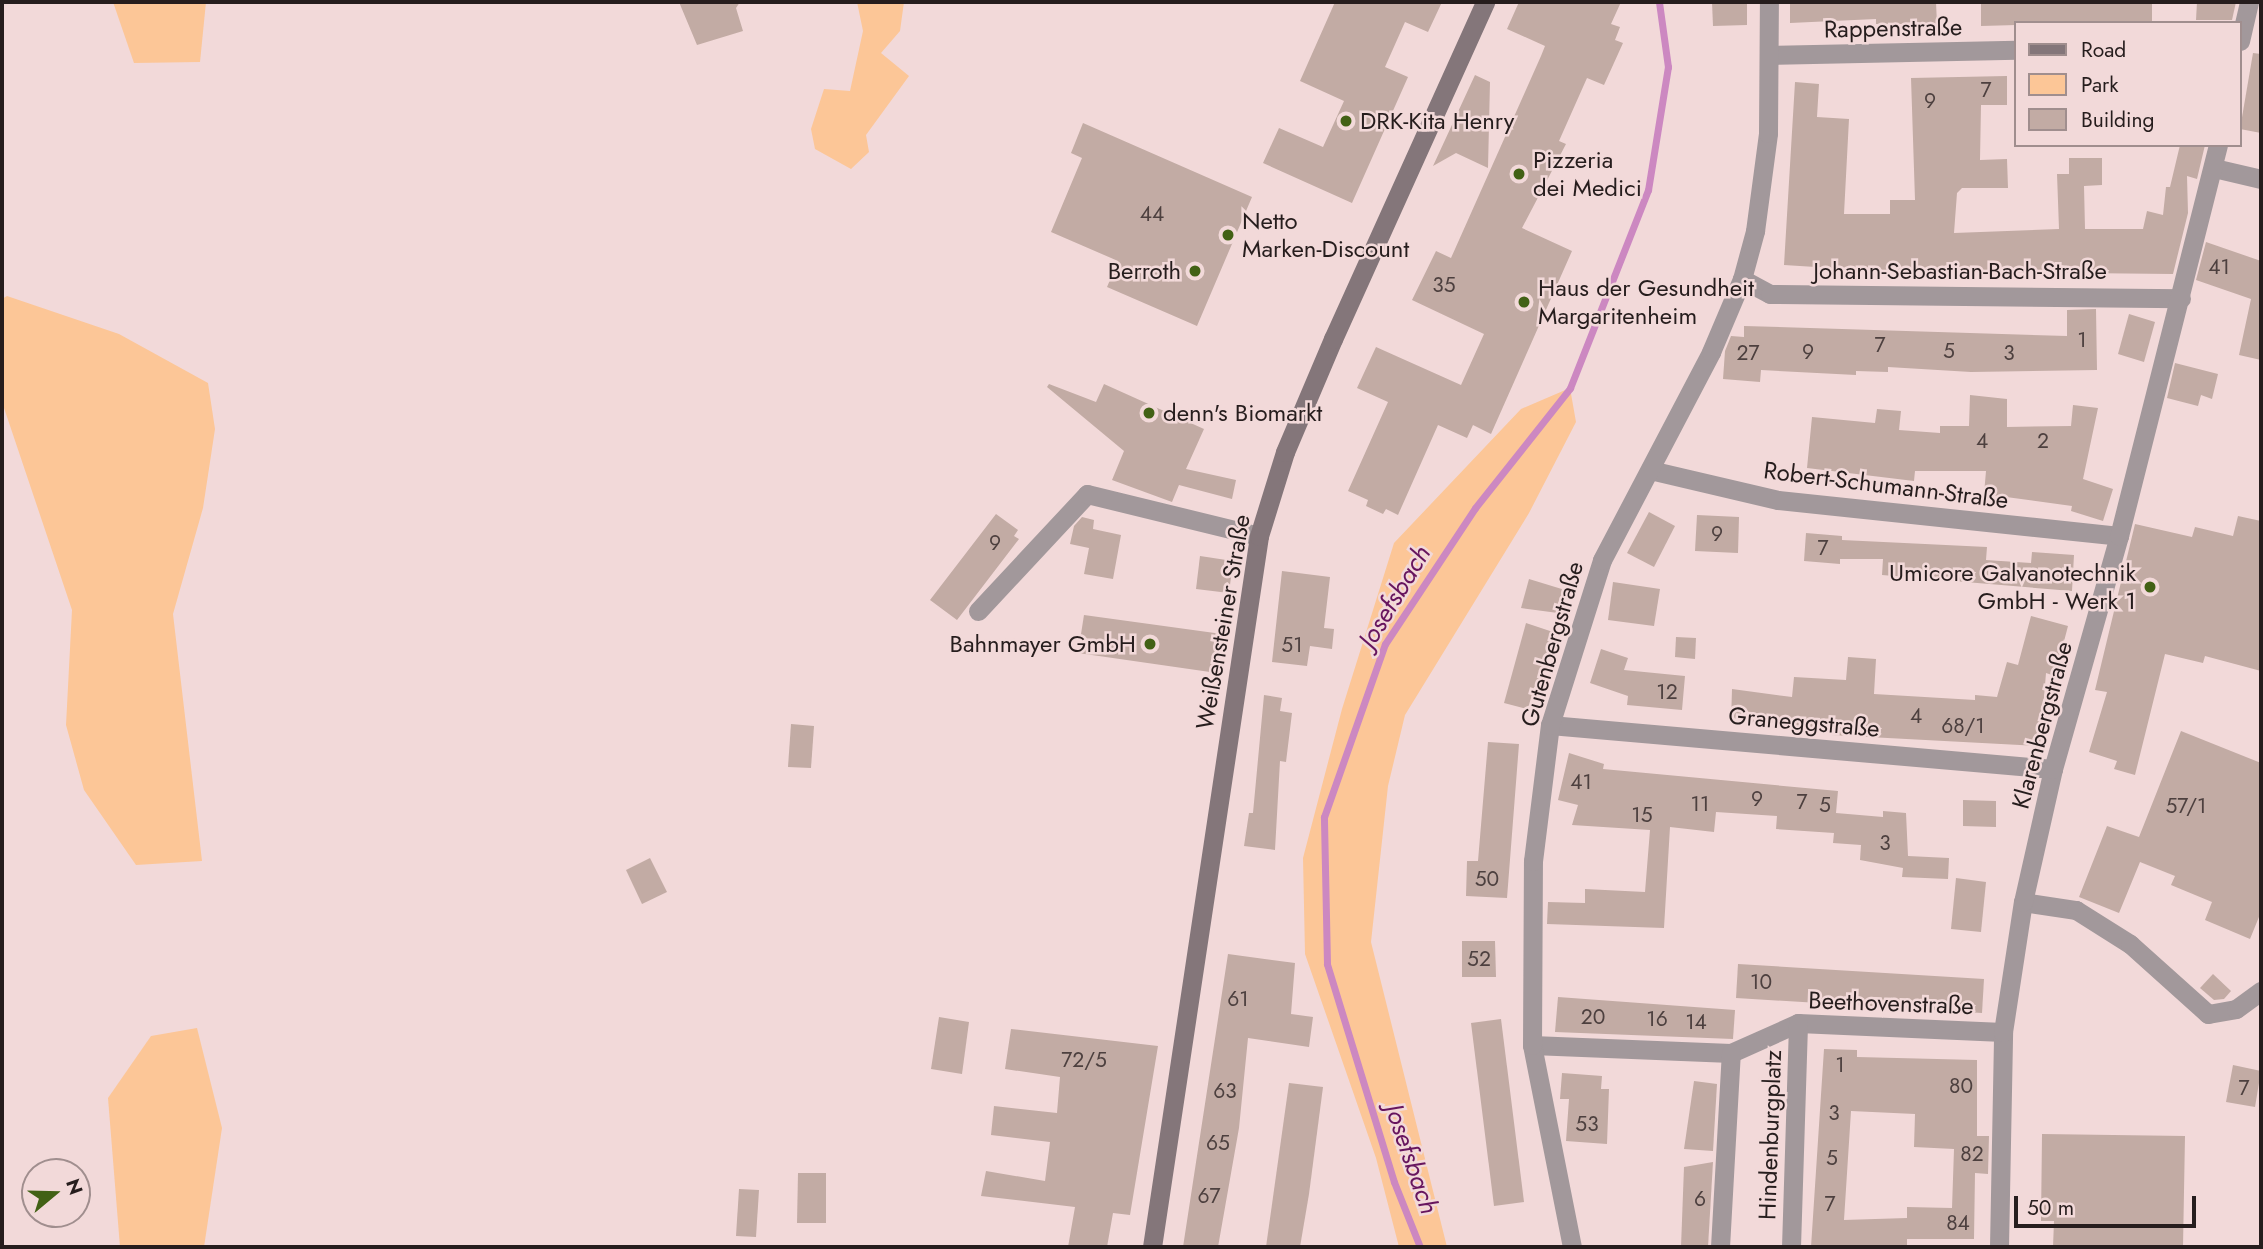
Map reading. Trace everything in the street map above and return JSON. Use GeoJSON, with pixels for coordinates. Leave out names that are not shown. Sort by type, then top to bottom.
{"type":"FeatureCollection","features":[{"type":"Feature","properties":{"kind":"main road","name":"Weißensteiner Straße"},"geometry":{"type":"LineString","coordinates":[[1152,1247],[1259,536],[1285,452],[1485,2]]}},
{"type":"Feature","properties":{"kind":"street","name":"Gutenbergstraße"},"geometry":{"type":"LineString","coordinates":[[1572,1247],[1532,1045],[1533,861],[1550,725],[1593,580],[1711,352],[1742,279],[1755,232],[1768,132],[1769,2]]}},
{"type":"Feature","properties":{"kind":"street"},"geometry":{"type":"LineString","coordinates":[[2242,32],[2249,2]]}},
{"type":"Feature","properties":{"kind":"street","name":"Rappenstraße"},"geometry":{"type":"LineString","coordinates":[[1770,55],[2014,50]]}},
{"type":"Feature","properties":{"kind":"street","name":"Klarenbergstraße"},"geometry":{"type":"LineString","coordinates":[[1999,1247],[2003,1032],[2023,902],[2053,769],[2119,537],[2218,147]]}},
{"type":"Feature","properties":{"kind":"street"},"geometry":{"type":"LineString","coordinates":[[2214,168],[2261,179]]}},
{"type":"Feature","properties":{"kind":"street","name":"Johann-Sebastian-Bach-Straße"},"geometry":{"type":"LineString","coordinates":[[1742,279],[1770,294],[2181,298]]}},
{"type":"Feature","properties":{"kind":"street","name":"Robert-Schumann-Straße"},"geometry":{"type":"LineString","coordinates":[[1650,470],[1778,500],[2119,537]]}},
{"type":"Feature","properties":{"kind":"street"},"geometry":{"type":"LineString","coordinates":[[978,611],[1087,494],[1259,536]]}},
{"type":"Feature","properties":{"kind":"street","name":"Graneggstraße"},"geometry":{"type":"LineString","coordinates":[[1550,725],[2053,769]]}},
{"type":"Feature","properties":{"kind":"street"},"geometry":{"type":"LineString","coordinates":[[2023,902],[2076,910],[2130,944],[2208,1014],[2236,1009],[2261,991]]}},
{"type":"Feature","properties":{"kind":"street","name":"Beethovenstraße"},"geometry":{"type":"LineString","coordinates":[[1532,1045],[1731,1053],[1798,1023],[2003,1032]]}},
{"type":"Feature","properties":{"kind":"street","name":"Hindenburgplatz"},"geometry":{"type":"LineString","coordinates":[[1791,1247],[1798,1023]]}},
{"type":"Feature","properties":{"kind":"street","name":"Hindenburgplatz"},"geometry":{"type":"LineString","coordinates":[[1720,1247],[1731,1053]]}},
{"type":"Feature","properties":{"kind":"green space"},"geometry":{"type":"Polygon","coordinates":[[[113,2],[206,2],[200,62],[134,63],[113,2]]]}},
{"type":"Feature","properties":{"kind":"green space"},"geometry":{"type":"Polygon","coordinates":[[[857,2],[904,2],[900,31],[881,53],[909,76],[866,135],[869,152],[851,169],[815,149],[811,129],[824,89],[850,91],[863,31],[857,2]]]}},
{"type":"Feature","properties":{"kind":"green space"},"geometry":{"type":"Polygon","coordinates":[[[7,296],[119,334],[208,383],[215,429],[203,508],[173,614],[202,861],[136,865],[84,790],[66,725],[72,610],[2,402],[2,299],[7,296]]]}},
{"type":"Feature","properties":{"kind":"green space"},"geometry":{"type":"Polygon","coordinates":[[[1570,388],[1576,422],[1529,513],[1405,715],[1388,786],[1371,942],[1447,1247],[1399,1247],[1376,1158],[1305,954],[1303,858],[1342,709],[1394,543],[1521,409],[1570,388]]]}},
{"type":"Feature","properties":{"kind":"green space"},"geometry":{"type":"Polygon","coordinates":[[[197,1028],[222,1128],[204,1247],[120,1247],[108,1098],[151,1036],[197,1028]]]}},
{"type":"Feature","properties":{"kind":"building"},"geometry":{"type":"Polygon","coordinates":[[[679,2],[740,2],[736,8],[743,31],[697,45],[679,2]]]}},
{"type":"Feature","properties":{"kind":"building"},"geometry":{"type":"Polygon","coordinates":[[[1335,2],[1442,2],[1428,32],[1405,22],[1385,67],[1408,77],[1352,203],[1263,163],[1279,128],[1323,147],[1344,101],[1300,81],[1335,2]]]}},
{"type":"Feature","properties":{"kind":"building","name":"Haus der Gesundheit Margaritenheim"},"geometry":{"type":"Polygon","coordinates":[[[1519,2],[1621,2],[1611,24],[1620,27],[1615,40],[1623,43],[1604,85],[1587,78],[1559,141],[1566,144],[1522,228],[1572,251],[1491,434],[1473,425],[1467,438],[1438,425],[1398,515],[1386,509],[1383,514],[1366,506],[1368,500],[1348,491],[1388,402],[1357,388],[1376,347],[1461,385],[1484,334],[1412,300],[1436,251],[1451,258],[1545,46],[1507,29],[1519,2]]]}},
{"type":"Feature","properties":{"kind":"building"},"geometry":{"type":"Polygon","coordinates":[[[1712,2],[1747,2],[1747,25],[1713,26],[1712,2]]]}},
{"type":"Feature","properties":{"kind":"building"},"geometry":{"type":"Polygon","coordinates":[[[1790,2],[1936,2],[1937,24],[1876,24],[1876,19],[1790,23],[1790,2]]]}},
{"type":"Feature","properties":{"kind":"building"},"geometry":{"type":"Polygon","coordinates":[[[1981,2],[2152,2],[2152,21],[2014,21],[2014,25],[1981,26],[1981,2]]]}},
{"type":"Feature","properties":{"kind":"building"},"geometry":{"type":"Polygon","coordinates":[[[2197,2],[2236,2],[2232,20],[2196,20],[2197,2]]]}},
{"type":"Feature","properties":{"kind":"building"},"geometry":{"type":"Polygon","coordinates":[[[2253,53],[2261,54],[2261,133],[2242,129],[2253,53]]]}},
{"type":"Feature","properties":{"kind":"building"},"geometry":{"type":"Polygon","coordinates":[[[1475,75],[1490,82],[1488,168],[1456,153],[1433,166],[1475,75]]]}},
{"type":"Feature","properties":{"kind":"building"},"geometry":{"type":"Polygon","coordinates":[[[2007,76],[2007,105],[1981,105],[1980,160],[2007,159],[2008,188],[1962,188],[1957,193],[1954,233],[2059,229],[2057,174],[2069,174],[2069,158],[2102,158],[2102,185],[2084,186],[2085,229],[2143,229],[2147,211],[2163,215],[2166,187],[2170,187],[2180,147],[2205,147],[2197,179],[2187,176],[2188,213],[2173,274],[1879,271],[1784,265],[1795,82],[1819,84],[1817,117],[1849,119],[1844,214],[1890,214],[1890,200],[1915,200],[1911,78],[2007,76]]]}},
{"type":"Feature","properties":{"kind":"building"},"geometry":{"type":"Polygon","coordinates":[[[1083,123],[1252,197],[1197,326],[1107,287],[1118,261],[1051,232],[1082,158],[1071,153],[1083,123]]]}},
{"type":"Feature","properties":{"kind":"building"},"geometry":{"type":"Polygon","coordinates":[[[2206,242],[2261,261],[2261,360],[2239,355],[2251,299],[2196,280],[2206,242]]]}},
{"type":"Feature","properties":{"kind":"building"},"geometry":{"type":"Polygon","coordinates":[[[2096,309],[2097,370],[1971,372],[1888,367],[1888,372],[1856,371],[1856,375],[1761,370],[1760,382],[1723,379],[1725,351],[1731,336],[1744,337],[1744,326],[2067,336],[2067,310],[2096,309]]]}},
{"type":"Feature","properties":{"kind":"building"},"geometry":{"type":"Polygon","coordinates":[[[2129,314],[2155,322],[2144,362],[2118,354],[2129,314]]]}},
{"type":"Feature","properties":{"kind":"building"},"geometry":{"type":"Polygon","coordinates":[[[2175,363],[2218,374],[2212,399],[2201,395],[2198,406],[2167,398],[2175,363]]]}},
{"type":"Feature","properties":{"kind":"building"},"geometry":{"type":"Polygon","coordinates":[[[1049,384],[1096,402],[1104,384],[1204,429],[1186,469],[1236,480],[1232,499],[1179,485],[1172,502],[1112,480],[1124,451],[1047,387],[1049,384]]]}},
{"type":"Feature","properties":{"kind":"building"},"geometry":{"type":"Polygon","coordinates":[[[1970,395],[2007,399],[2007,427],[2071,426],[2073,405],[2098,408],[2083,479],[2113,489],[2103,521],[2071,511],[2072,506],[1984,494],[1986,471],[1915,471],[1914,481],[1807,468],[1812,417],[1875,423],[1877,409],[1901,411],[1899,430],[1940,433],[1940,426],[1969,426],[1970,395]]]}},
{"type":"Feature","properties":{"kind":"building"},"geometry":{"type":"Polygon","coordinates":[[[1649,512],[1675,526],[1654,567],[1627,553],[1649,512]]]}},
{"type":"Feature","properties":{"kind":"building"},"geometry":{"type":"Polygon","coordinates":[[[996,514],[1018,530],[1014,536],[1019,539],[957,620],[930,600],[996,514]]]}},
{"type":"Feature","properties":{"kind":"building"},"geometry":{"type":"Polygon","coordinates":[[[1697,515],[1739,517],[1738,553],[1695,551],[1697,515]]]}},
{"type":"Feature","properties":{"kind":"building"},"geometry":{"type":"Polygon","coordinates":[[[2238,516],[2261,521],[2261,671],[2205,656],[2203,663],[2165,654],[2135,775],[2114,769],[2117,761],[2089,752],[2107,692],[2095,690],[2135,524],[2192,537],[2195,527],[2233,536],[2238,516]]]}},
{"type":"Feature","properties":{"kind":"building"},"geometry":{"type":"Polygon","coordinates":[[[1082,517],[1094,520],[1093,529],[1121,535],[1113,579],[1084,574],[1089,548],[1070,544],[1074,526],[1082,517]]]}},
{"type":"Feature","properties":{"kind":"building"},"geometry":{"type":"Polygon","coordinates":[[[1806,533],[1842,536],[1842,540],[1987,547],[1986,560],[2031,563],[2032,552],[2074,555],[2072,591],[1882,575],[1883,559],[1840,559],[1840,564],[1804,561],[1806,533]]]}},
{"type":"Feature","properties":{"kind":"building"},"geometry":{"type":"Polygon","coordinates":[[[1200,556],[1233,561],[1229,593],[1196,589],[1200,556]]]}},
{"type":"Feature","properties":{"kind":"building"},"geometry":{"type":"Polygon","coordinates":[[[1282,571],[1330,577],[1324,628],[1334,629],[1332,649],[1310,646],[1307,666],[1272,662],[1282,571]]]}},
{"type":"Feature","properties":{"kind":"building"},"geometry":{"type":"Polygon","coordinates":[[[1529,579],[1565,590],[1558,613],[1521,608],[1529,579]]]}},
{"type":"Feature","properties":{"kind":"building"},"geometry":{"type":"Polygon","coordinates":[[[1613,582],[1660,589],[1654,626],[1608,620],[1613,582]]]}},
{"type":"Feature","properties":{"kind":"building","name":"Bahnmayer GmbH"},"geometry":{"type":"Polygon","coordinates":[[[1084,615],[1222,634],[1217,673],[1078,653],[1084,615]]]}},
{"type":"Feature","properties":{"kind":"building"},"geometry":{"type":"Polygon","coordinates":[[[2031,616],[2068,626],[2055,676],[2046,673],[2040,746],[1831,735],[1831,730],[1777,723],[1731,722],[1732,689],[1792,697],[1794,677],[1846,680],[1848,657],[1876,659],[1874,694],[1975,700],[1975,695],[1997,697],[2007,662],[2018,665],[2031,616]]]}},
{"type":"Feature","properties":{"kind":"building"},"geometry":{"type":"Polygon","coordinates":[[[1526,623],[1553,632],[1534,711],[1504,703],[1526,623]]]}},
{"type":"Feature","properties":{"kind":"building"},"geometry":{"type":"Polygon","coordinates":[[[1676,637],[1696,638],[1695,659],[1675,657],[1676,637]]]}},
{"type":"Feature","properties":{"kind":"building"},"geometry":{"type":"Polygon","coordinates":[[[1601,649],[1628,658],[1624,670],[1685,676],[1682,710],[1627,705],[1628,696],[1590,683],[1601,649]]]}},
{"type":"Feature","properties":{"kind":"building"},"geometry":{"type":"Polygon","coordinates":[[[1264,695],[1282,698],[1280,711],[1292,713],[1286,762],[1280,761],[1275,850],[1244,846],[1249,813],[1253,813],[1264,695]]]}},
{"type":"Feature","properties":{"kind":"building"},"geometry":{"type":"Polygon","coordinates":[[[791,724],[814,726],[811,768],[788,767],[791,724]]]}},
{"type":"Feature","properties":{"kind":"building"},"geometry":{"type":"Polygon","coordinates":[[[2181,731],[2261,763],[2261,912],[2250,939],[2205,920],[2212,902],[2171,885],[2175,876],[2140,862],[2119,913],[2079,897],[2107,826],[2139,837],[2181,731]]]}},
{"type":"Feature","properties":{"kind":"building"},"geometry":{"type":"Polygon","coordinates":[[[1488,742],[1519,744],[1507,898],[1466,896],[1467,861],[1478,861],[1488,742]]]}},
{"type":"Feature","properties":{"kind":"building"},"geometry":{"type":"Polygon","coordinates":[[[1569,753],[1604,764],[1603,769],[1838,791],[1836,813],[1883,817],[1883,811],[1906,813],[1908,856],[1949,858],[1948,879],[1902,877],[1903,868],[1860,860],[1861,845],[1833,843],[1834,833],[1776,829],[1777,816],[1716,812],[1714,832],[1670,827],[1664,928],[1547,924],[1548,902],[1585,903],[1585,889],[1645,892],[1650,830],[1572,825],[1578,805],[1558,800],[1569,753]]]}},
{"type":"Feature","properties":{"kind":"building"},"geometry":{"type":"Polygon","coordinates":[[[1963,800],[1996,801],[1996,827],[1963,826],[1963,800]]]}},
{"type":"Feature","properties":{"kind":"building"},"geometry":{"type":"Polygon","coordinates":[[[650,858],[667,892],[642,904],[626,870],[650,858]]]}},
{"type":"Feature","properties":{"kind":"building"},"geometry":{"type":"Polygon","coordinates":[[[1956,878],[1986,882],[1981,932],[1951,929],[1956,878]]]}},
{"type":"Feature","properties":{"kind":"building"},"geometry":{"type":"Polygon","coordinates":[[[1462,941],[1495,941],[1496,977],[1462,977],[1462,941]]]}},
{"type":"Feature","properties":{"kind":"building"},"geometry":{"type":"Polygon","coordinates":[[[1228,954],[1295,963],[1291,1014],[1313,1017],[1309,1047],[1248,1038],[1239,1128],[1218,1247],[1183,1247],[1228,954]]]}},
{"type":"Feature","properties":{"kind":"building"},"geometry":{"type":"Polygon","coordinates":[[[1738,964],[1984,979],[1982,1013],[1736,998],[1738,964]]]}},
{"type":"Feature","properties":{"kind":"building"},"geometry":{"type":"Polygon","coordinates":[[[2213,974],[2231,991],[2224,999],[2214,1000],[2200,988],[2213,974]]]}},
{"type":"Feature","properties":{"kind":"building"},"geometry":{"type":"Polygon","coordinates":[[[1558,997],[1735,1010],[1733,1039],[1555,1032],[1558,997]]]}},
{"type":"Feature","properties":{"kind":"building"},"geometry":{"type":"Polygon","coordinates":[[[939,1017],[969,1022],[962,1074],[931,1069],[939,1017]]]}},
{"type":"Feature","properties":{"kind":"building"},"geometry":{"type":"Polygon","coordinates":[[[1501,1019],[1524,1202],[1494,1206],[1471,1023],[1501,1019]]]}},
{"type":"Feature","properties":{"kind":"building"},"geometry":{"type":"Polygon","coordinates":[[[1011,1029],[1158,1046],[1130,1215],[1113,1213],[1107,1247],[1068,1247],[1075,1207],[981,1196],[986,1171],[1045,1181],[1050,1142],[991,1135],[994,1106],[1057,1113],[1060,1077],[1005,1069],[1011,1029]]]}},
{"type":"Feature","properties":{"kind":"building"},"geometry":{"type":"Polygon","coordinates":[[[1824,1049],[1857,1050],[1857,1057],[1977,1060],[1977,1136],[1989,1136],[1988,1174],[1975,1173],[1974,1239],[1907,1239],[1907,1247],[1811,1247],[1824,1049]],[[1851,1111],[1844,1220],[1907,1218],[1907,1207],[1952,1208],[1954,1149],[1914,1147],[1915,1114],[1851,1111]]]}},
{"type":"Feature","properties":{"kind":"building"},"geometry":{"type":"Polygon","coordinates":[[[2233,1065],[2261,1071],[2255,1107],[2226,1102],[2233,1065]]]}},
{"type":"Feature","properties":{"kind":"building"},"geometry":{"type":"Polygon","coordinates":[[[1562,1073],[1602,1076],[1601,1089],[1609,1089],[1607,1144],[1566,1141],[1569,1099],[1560,1099],[1562,1073]]]}},
{"type":"Feature","properties":{"kind":"building"},"geometry":{"type":"Polygon","coordinates":[[[1694,1081],[1717,1084],[1713,1151],[1684,1149],[1694,1081]]]}},
{"type":"Feature","properties":{"kind":"building"},"geometry":{"type":"Polygon","coordinates":[[[1289,1083],[1323,1087],[1309,1194],[1300,1247],[1266,1247],[1289,1083]]]}},
{"type":"Feature","properties":{"kind":"building"},"geometry":{"type":"Polygon","coordinates":[[[2042,1134],[2185,1136],[2183,1247],[2053,1247],[2054,1221],[2041,1221],[2042,1134]]]}},
{"type":"Feature","properties":{"kind":"building"},"geometry":{"type":"Polygon","coordinates":[[[1713,1162],[1708,1247],[1681,1247],[1684,1167],[1713,1162]]]}},
{"type":"Feature","properties":{"kind":"building"},"geometry":{"type":"Polygon","coordinates":[[[798,1173],[826,1173],[826,1223],[797,1223],[798,1173]]]}},
{"type":"Feature","properties":{"kind":"building"},"geometry":{"type":"Polygon","coordinates":[[[739,1189],[759,1190],[756,1237],[736,1236],[739,1189]]]}},
{"type":"Feature","properties":{"kind":"waterway","name":"Josefsbach"},"geometry":{"type":"LineString","coordinates":[[1420,1247],[1394,1182],[1327,964],[1324,817],[1385,644],[1475,508],[1570,388],[1648,190],[1668,67],[1659,2]]}},
{"type":"Feature","properties":{"kind":"place","name":"DRK-Kita Henry"},"geometry":{"type":"Point","coordinates":[1346,121]}},
{"type":"Feature","properties":{"kind":"place","name":"Pizzeria dei Medici"},"geometry":{"type":"Point","coordinates":[1519,174]}},
{"type":"Feature","properties":{"kind":"place","name":"Netto Marken-Discount"},"geometry":{"type":"Point","coordinates":[1228,235]}},
{"type":"Feature","properties":{"kind":"place","name":"Berroth"},"geometry":{"type":"Point","coordinates":[1195,271]}},
{"type":"Feature","properties":{"kind":"place","name":"Haus der Gesundheit Margaritenheim"},"geometry":{"type":"Point","coordinates":[1524,302]}},
{"type":"Feature","properties":{"kind":"place","name":"denn's Biomarkt"},"geometry":{"type":"Point","coordinates":[1149,413]}},
{"type":"Feature","properties":{"kind":"place","name":"Umicore Galvanotechnik GmbH - Werk 1"},"geometry":{"type":"Point","coordinates":[2150,587]}},
{"type":"Feature","properties":{"kind":"place","name":"Bahnmayer GmbH"},"geometry":{"type":"Point","coordinates":[1150,644]}}]}
